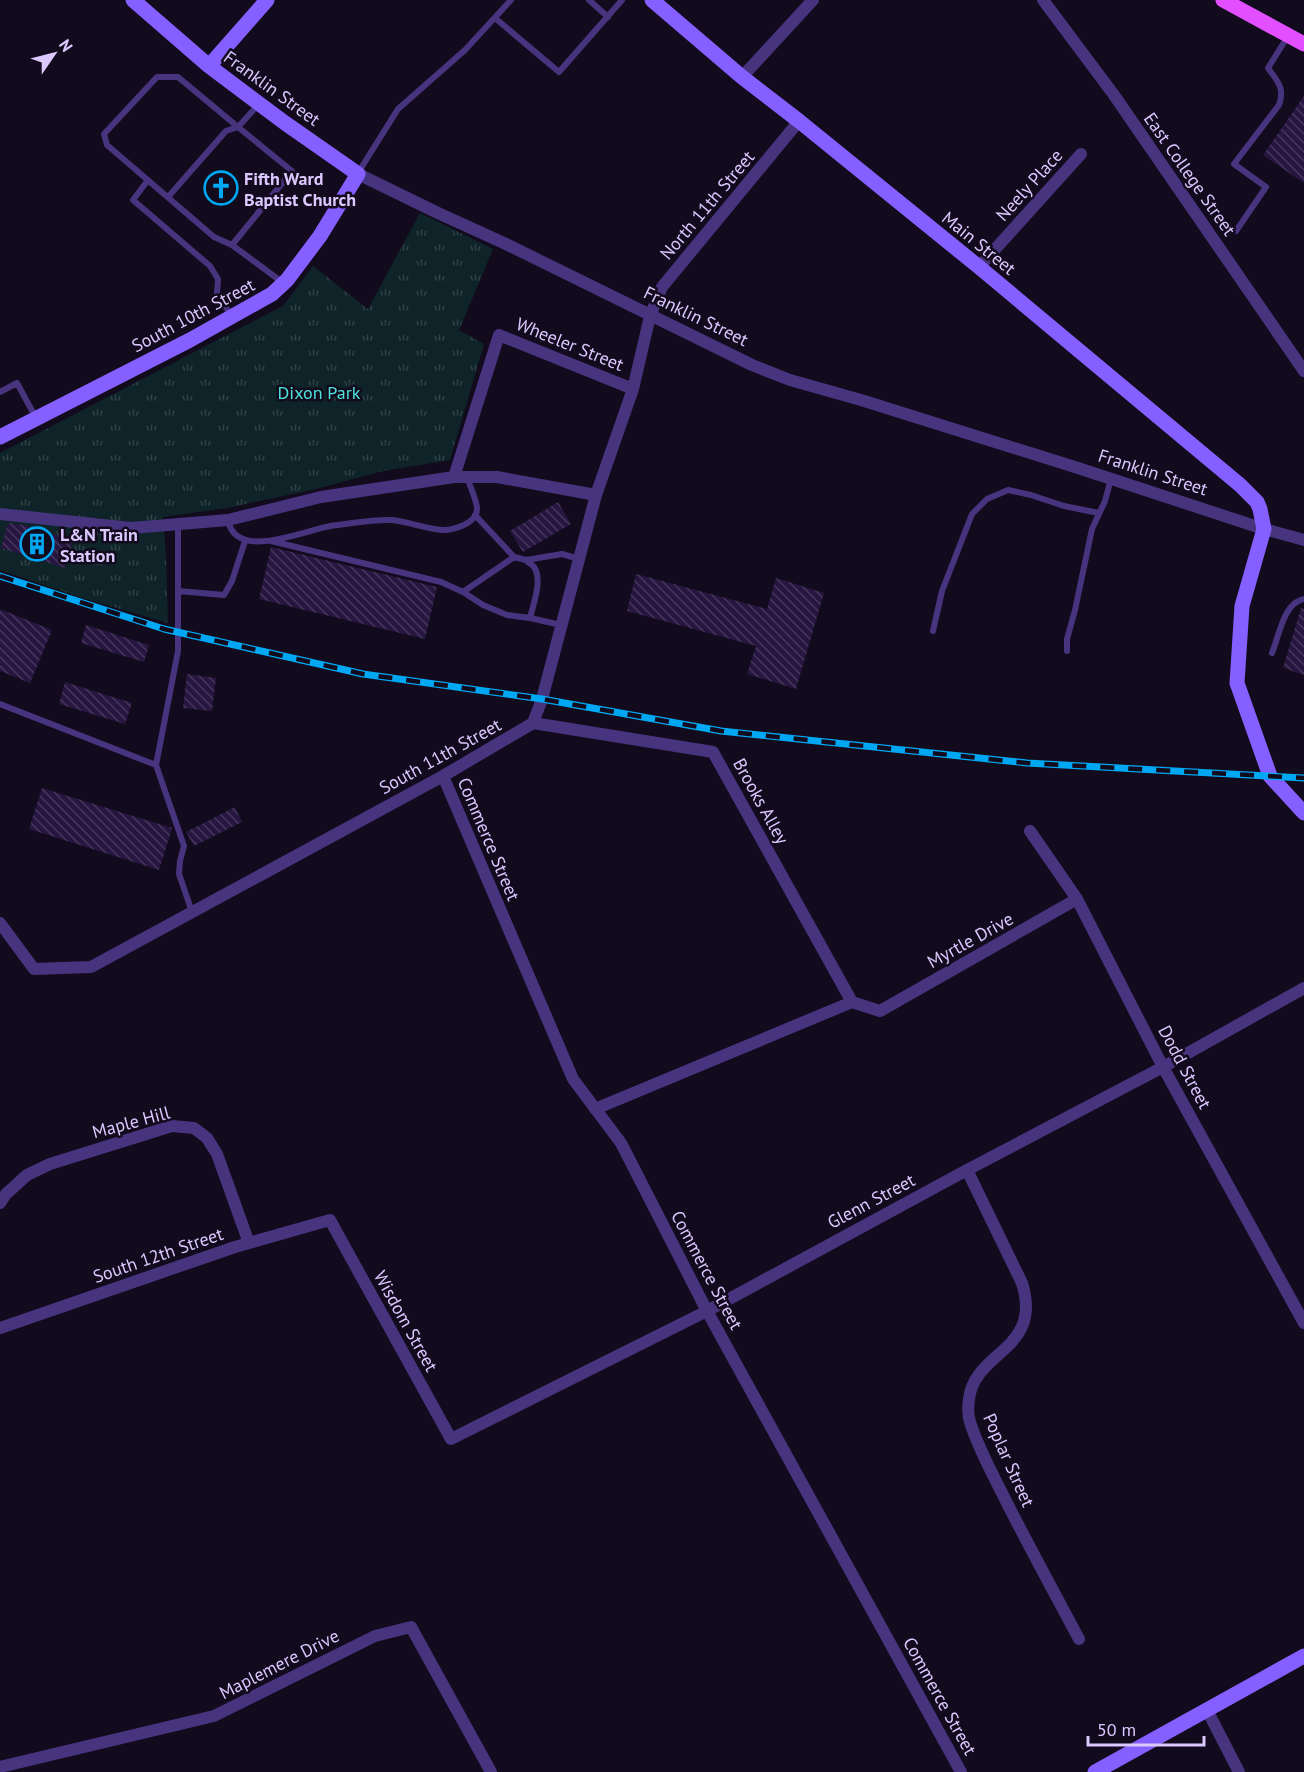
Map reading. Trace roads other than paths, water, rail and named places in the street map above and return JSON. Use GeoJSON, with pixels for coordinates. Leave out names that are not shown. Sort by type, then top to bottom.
{"type":"FeatureCollection","features":[{"type":"Feature","properties":{"kind":"main road"},"geometry":{"type":"LineString","coordinates":[[1223,0],[1304,44]]}},
{"type":"Feature","properties":{"kind":"street","name":"Franklin Street"},"geometry":{"type":"LineString","coordinates":[[133,0],[209,66],[358,174],[752,365],[790,380],[861,400],[1304,540]]}},
{"type":"Feature","properties":{"kind":"street"},"geometry":{"type":"LineString","coordinates":[[209,66],[267,0]]}},
{"type":"Feature","properties":{"kind":"street","name":"Main Street"},"geometry":{"type":"LineString","coordinates":[[652,0],[742,77],[979,267],[1240,485],[1257,502],[1264,529]]}},
{"type":"Feature","properties":{"kind":"street"},"geometry":{"type":"LineString","coordinates":[[742,77],[813,0]]}},
{"type":"Feature","properties":{"kind":"street","name":"East College Street"},"geometry":{"type":"LineString","coordinates":[[1043,0],[1114,94],[1304,371]]}},
{"type":"Feature","properties":{"kind":"street","name":"North 11th Street"},"geometry":{"type":"LineString","coordinates":[[650,316],[662,287],[799,121]]}},
{"type":"Feature","properties":{"kind":"street","name":"Neely Place"},"geometry":{"type":"LineString","coordinates":[[979,267],[1081,154]]}},
{"type":"Feature","properties":{"kind":"street","name":"South 10th Street"},"geometry":{"type":"LineString","coordinates":[[0,437],[190,340],[272,294],[320,236],[358,174]]}},
{"type":"Feature","properties":{"kind":"street"},"geometry":{"type":"LineString","coordinates":[[533,723],[542,699],[596,495],[633,389],[650,316]]}},
{"type":"Feature","properties":{"kind":"street","name":"Wheeler Street"},"geometry":{"type":"LineString","coordinates":[[460,477],[499,334],[633,389]]}},
{"type":"Feature","properties":{"kind":"street"},"geometry":{"type":"LineString","coordinates":[[0,514],[131,528],[228,520],[321,496],[460,477],[497,477],[596,495]]}},
{"type":"Feature","properties":{"kind":"street"},"geometry":{"type":"LineString","coordinates":[[1264,529],[1242,606],[1237,683],[1270,776],[1304,813]]}},
{"type":"Feature","properties":{"kind":"street","name":"South 11th Street"},"geometry":{"type":"LineString","coordinates":[[0,923],[34,969],[91,967],[443,776],[533,723]]}},
{"type":"Feature","properties":{"kind":"street","name":"Brooks Alley"},"geometry":{"type":"LineString","coordinates":[[533,723],[713,752],[852,1002]]}},
{"type":"Feature","properties":{"kind":"street","name":"Commerce Street"},"geometry":{"type":"LineString","coordinates":[[443,776],[573,1079],[621,1143],[707,1311],[961,1772]]}},
{"type":"Feature","properties":{"kind":"street","name":"Dodd Street"},"geometry":{"type":"LineString","coordinates":[[1030,831],[1077,899],[1164,1067],[1304,1323]]}},
{"type":"Feature","properties":{"kind":"street","name":"Myrtle Drive"},"geometry":{"type":"LineString","coordinates":[[852,1002],[880,1011],[1077,899]]}},
{"type":"Feature","properties":{"kind":"street","name":"Glenn Street"},"geometry":{"type":"LineString","coordinates":[[452,1439],[707,1311],[967,1170],[1164,1067],[1304,988]]}},
{"type":"Feature","properties":{"kind":"street"},"geometry":{"type":"LineString","coordinates":[[596,1109],[852,1002]]}},
{"type":"Feature","properties":{"kind":"street","name":"Maple Hill"},"geometry":{"type":"LineString","coordinates":[[0,1203],[6,1194],[27,1175],[50,1164],[172,1126],[194,1128],[207,1138],[217,1154],[249,1243]]}},
{"type":"Feature","properties":{"kind":"street","name":"Poplar Street"},"geometry":{"type":"LineString","coordinates":[[967,1170],[1022,1283],[1027,1299],[1024,1323],[1014,1340],[975,1379],[969,1398],[969,1420],[988,1466],[1079,1639]]}},
{"type":"Feature","properties":{"kind":"street","name":"South 12th Street"},"geometry":{"type":"LineString","coordinates":[[0,1328],[249,1243],[330,1220]]}},
{"type":"Feature","properties":{"kind":"street","name":"Wisdom Street"},"geometry":{"type":"LineString","coordinates":[[330,1220],[452,1439]]}},
{"type":"Feature","properties":{"kind":"street","name":"Maplemere Drive"},"geometry":{"type":"LineString","coordinates":[[0,1767],[214,1716],[375,1636],[411,1627],[491,1772]]}},
{"type":"Feature","properties":{"kind":"street"},"geometry":{"type":"LineString","coordinates":[[1095,1772],[1304,1656]]}},
{"type":"Feature","properties":{"kind":"street"},"geometry":{"type":"LineString","coordinates":[[1207,1710],[1239,1772]]}},
{"type":"Feature","properties":{"kind":"lane"},"geometry":{"type":"LineString","coordinates":[[358,174],[398,109],[465,50],[511,0]]}},
{"type":"Feature","properties":{"kind":"lane"},"geometry":{"type":"LineString","coordinates":[[589,0],[608,17]]}},
{"type":"Feature","properties":{"kind":"lane"},"geometry":{"type":"LineString","coordinates":[[495,18],[559,72],[622,0]]}},
{"type":"Feature","properties":{"kind":"lane"},"geometry":{"type":"LineString","coordinates":[[1236,231],[1266,187],[1234,164],[1279,105],[1282,96],[1280,84],[1268,68],[1288,36]]}},
{"type":"Feature","properties":{"kind":"lane"},"geometry":{"type":"LineString","coordinates":[[232,245],[292,171],[178,77],[157,77],[104,134],[107,145],[214,237],[232,245],[283,283]]}},
{"type":"Feature","properties":{"kind":"lane"},"geometry":{"type":"LineString","coordinates":[[168,197],[226,130],[238,127],[259,104]]}},
{"type":"Feature","properties":{"kind":"lane"},"geometry":{"type":"LineString","coordinates":[[148,180],[133,200],[210,266],[218,279],[217,294],[232,317]]}},
{"type":"Feature","properties":{"kind":"lane"},"geometry":{"type":"LineString","coordinates":[[0,392],[17,383],[36,418]]}},
{"type":"Feature","properties":{"kind":"lane"},"geometry":{"type":"LineString","coordinates":[[271,541],[330,525],[392,519],[445,530],[468,523],[475,515],[477,508],[460,477]]}},
{"type":"Feature","properties":{"kind":"lane"},"geometry":{"type":"LineString","coordinates":[[1067,651],[1067,639],[1092,529],[1112,479]]}},
{"type":"Feature","properties":{"kind":"lane"},"geometry":{"type":"LineString","coordinates":[[933,631],[942,591],[972,514],[987,499],[1008,490],[1064,506],[1100,513]]}},
{"type":"Feature","properties":{"kind":"lane"},"geometry":{"type":"LineString","coordinates":[[475,515],[514,557],[526,560],[562,554],[579,558]]}},
{"type":"Feature","properties":{"kind":"lane"},"geometry":{"type":"LineString","coordinates":[[228,520],[234,534],[245,541],[271,541],[441,582],[507,615],[562,625]]}},
{"type":"Feature","properties":{"kind":"lane"},"geometry":{"type":"LineString","coordinates":[[178,524],[178,651],[156,765],[184,846],[179,874],[192,912]]}},
{"type":"Feature","properties":{"kind":"lane"},"geometry":{"type":"LineString","coordinates":[[178,591],[224,595],[232,581],[245,541]]}},
{"type":"Feature","properties":{"kind":"lane"},"geometry":{"type":"LineString","coordinates":[[463,592],[514,557]]}},
{"type":"Feature","properties":{"kind":"lane"},"geometry":{"type":"LineString","coordinates":[[526,560],[534,567],[537,574],[530,618]]}},
{"type":"Feature","properties":{"kind":"lane"},"geometry":{"type":"LineString","coordinates":[[1272,653],[1289,607],[1298,600],[1304,599]]}},
{"type":"Feature","properties":{"kind":"lane"},"geometry":{"type":"LineString","coordinates":[[0,704],[156,765]]}},
{"type":"Feature","properties":{"kind":"railway"},"geometry":{"type":"LineString","coordinates":[[0,576],[164,629],[363,674],[542,699],[721,731],[1027,763],[1304,778]]}},
{"type":"Feature","properties":{"kind":"place","name":"Fifth Ward Baptist Church"},"geometry":{"type":"Point","coordinates":[221,188]}},
{"type":"Feature","properties":{"kind":"place","name":"L&N Train Station"},"geometry":{"type":"Point","coordinates":[37,544]}},
{"type":"Feature","properties":{"kind":"park label","name":"Dixon Park"},"geometry":{"type":"Point","coordinates":[319,392]}}]}
